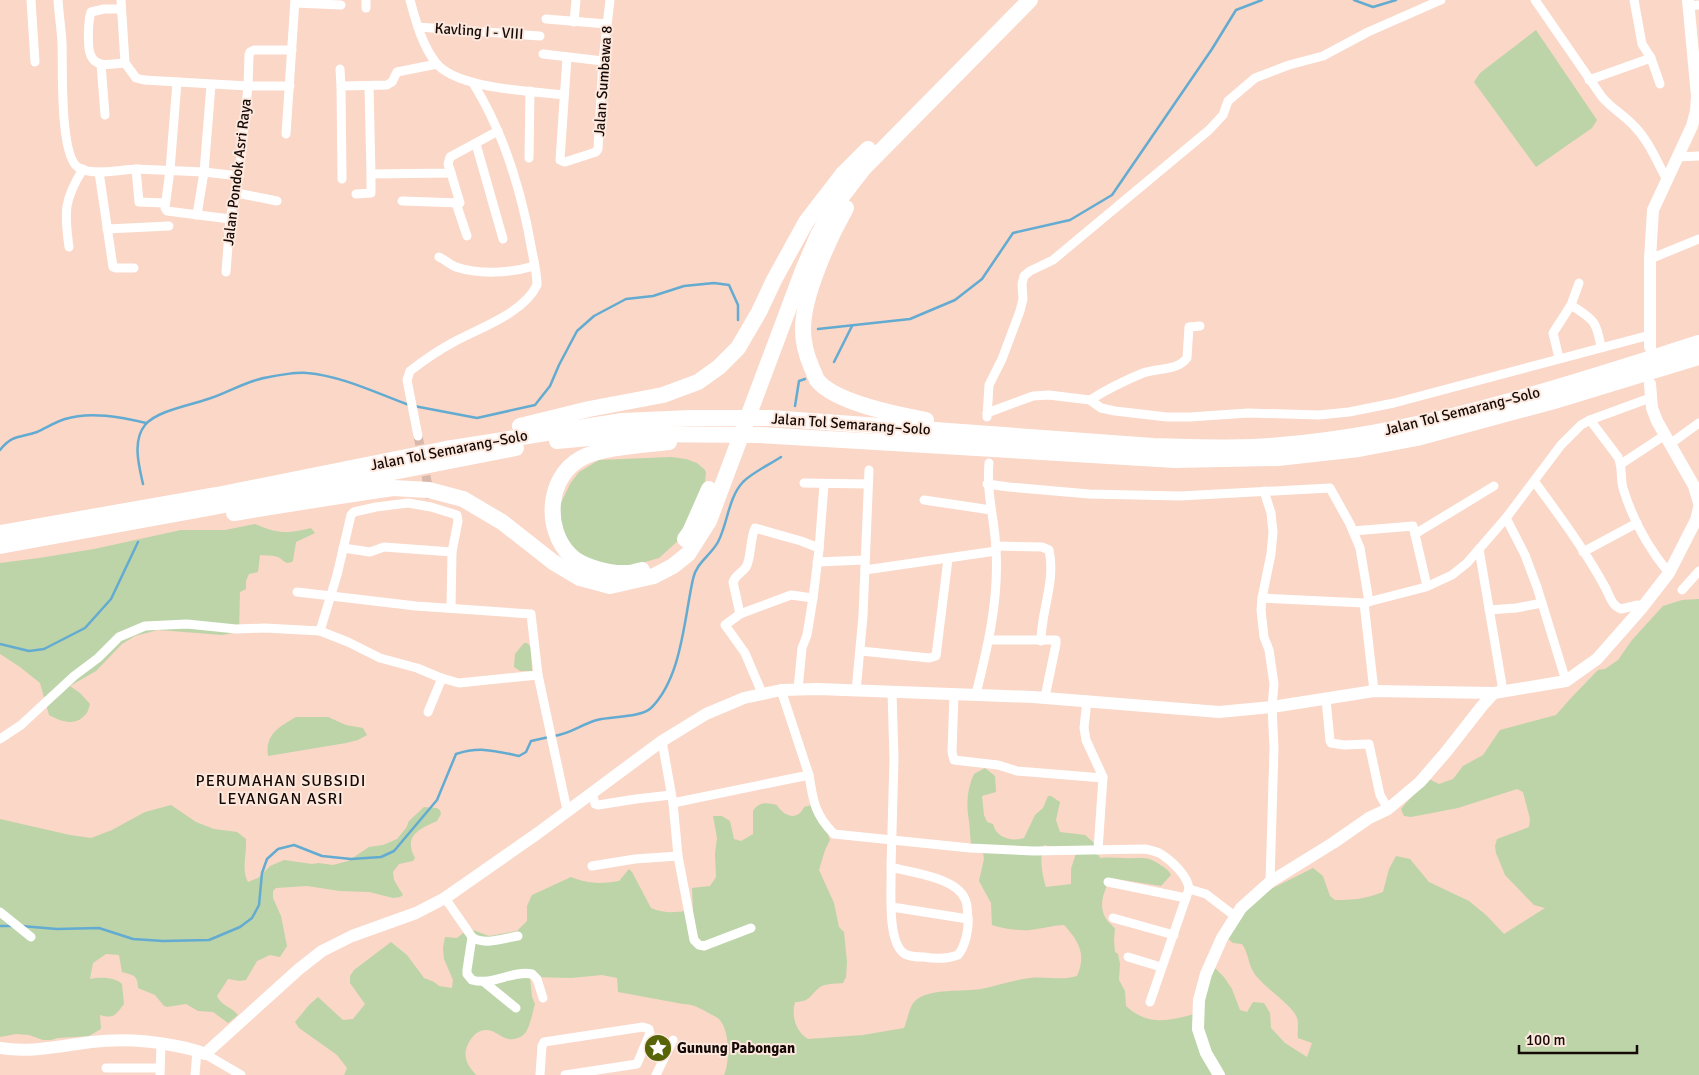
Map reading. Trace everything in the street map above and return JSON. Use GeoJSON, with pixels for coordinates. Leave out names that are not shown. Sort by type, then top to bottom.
{"type":"FeatureCollection","features":[{"type":"Feature","properties":{"kind":"highway"},"geometry":{"type":"LineString","coordinates":[[446,449],[488,434],[589,409],[663,395],[698,382],[719,367],[738,348],[806,222],[843,174],[1016,0]]}},
{"type":"Feature","properties":{"kind":"highway"},"geometry":{"type":"LineString","coordinates":[[103,528],[149,527],[392,488],[429,490],[463,500],[502,522],[553,562],[580,578],[610,586],[654,576],[673,566],[688,554],[709,521],[803,270],[819,233],[836,204],[863,169],[1030,0]]}},
{"type":"Feature","properties":{"kind":"highway"},"geometry":{"type":"LineString","coordinates":[[922,110],[878,168],[856,192],[837,223],[824,254],[804,313],[805,352],[818,380],[828,388],[859,404],[901,416],[1027,437]]}},
{"type":"Feature","properties":{"kind":"highway"},"geometry":{"type":"LineString","coordinates":[[722,434],[601,451],[580,458],[566,470],[556,487],[552,505],[555,527],[560,543],[571,556],[580,562],[597,569],[627,573],[645,569],[678,549],[686,538],[703,505],[751,384],[791,271],[812,224],[843,174]]}},
{"type":"Feature","properties":{"kind":"highway","name":"Jalan Tol Semarang–Solo"},"geometry":{"type":"LineString","coordinates":[[0,533],[189,500],[446,449],[622,421],[770,418],[1153,446],[1209,448],[1281,445],[1417,425],[1482,408],[1699,343]]}},
{"type":"Feature","properties":{"kind":"highway","name":"Jalan Tol Semarang–Solo"},"geometry":{"type":"LineString","coordinates":[[0,546],[380,475],[537,443],[631,434],[760,435],[1175,460],[1278,458],[1360,449],[1417,438],[1554,401],[1699,357]]}},
{"type":"Feature","properties":{"kind":"street"},"geometry":{"type":"LineString","coordinates":[[30,0],[35,62]]}},
{"type":"Feature","properties":{"kind":"street"},"geometry":{"type":"LineString","coordinates":[[58,0],[62,39],[62,102],[68,149],[71,160],[78,168],[99,172],[136,169],[204,172],[239,176]]}},
{"type":"Feature","properties":{"kind":"street"},"geometry":{"type":"LineString","coordinates":[[410,0],[428,51],[437,64],[444,70],[473,83],[564,94],[567,57]]}},
{"type":"Feature","properties":{"kind":"street"},"geometry":{"type":"LineString","coordinates":[[574,22],[576,0]]}},
{"type":"Feature","properties":{"kind":"street","name":"Jalan Sumbawa 8"},"geometry":{"type":"LineString","coordinates":[[564,94],[560,160],[565,162],[596,152],[598,149],[603,61],[610,0]]}},
{"type":"Feature","properties":{"kind":"street"},"geometry":{"type":"LineString","coordinates":[[1441,0],[1368,32],[1323,56],[1289,65],[1255,78],[1228,101],[1223,115],[1209,130],[1053,260],[1024,276],[1022,284],[1023,299],[1020,312],[1002,359],[989,385],[987,416],[1033,396],[1049,395],[1090,400],[1101,408],[1166,417],[1248,413],[1319,415],[1349,412],[1394,403],[1601,347],[1650,341],[1650,259],[1653,210],[1692,126],[1696,110],[1696,56],[1692,4]]}},
{"type":"Feature","properties":{"kind":"street"},"geometry":{"type":"LineString","coordinates":[[1535,0],[1589,80],[1611,108],[1633,124],[1643,136],[1667,180]]}},
{"type":"Feature","properties":{"kind":"street"},"geometry":{"type":"LineString","coordinates":[[1634,0],[1642,44],[1651,58],[1660,84]]}},
{"type":"Feature","properties":{"kind":"street"},"geometry":{"type":"LineString","coordinates":[[286,134],[295,2],[341,5]]}},
{"type":"Feature","properties":{"kind":"street"},"geometry":{"type":"LineString","coordinates":[[121,4],[125,63],[101,64],[90,55],[88,28],[91,12],[121,4]]}},
{"type":"Feature","properties":{"kind":"street"},"geometry":{"type":"LineString","coordinates":[[546,19],[607,24]]}},
{"type":"Feature","properties":{"kind":"street","name":"Kavling I - VIII"},"geometry":{"type":"LineString","coordinates":[[418,27],[540,36]]}},
{"type":"Feature","properties":{"kind":"street"},"geometry":{"type":"LineString","coordinates":[[290,86],[248,86],[250,52],[254,50],[292,50]]}},
{"type":"Feature","properties":{"kind":"street"},"geometry":{"type":"LineString","coordinates":[[543,54],[603,61]]}},
{"type":"Feature","properties":{"kind":"street"},"geometry":{"type":"LineString","coordinates":[[1589,80],[1651,58]]}},
{"type":"Feature","properties":{"kind":"street","name":"Jalan Pondok Asri Raya"},"geometry":{"type":"LineString","coordinates":[[125,63],[128,70],[136,78],[211,85],[248,86],[237,192],[230,219],[226,272]]}},
{"type":"Feature","properties":{"kind":"street"},"geometry":{"type":"LineString","coordinates":[[101,64],[105,115]]}},
{"type":"Feature","properties":{"kind":"street"},"geometry":{"type":"LineString","coordinates":[[341,86],[387,85],[392,82],[397,72],[437,64]]}},
{"type":"Feature","properties":{"kind":"street"},"geometry":{"type":"LineString","coordinates":[[340,69],[342,179]]}},
{"type":"Feature","properties":{"kind":"street"},"geometry":{"type":"LineString","coordinates":[[176,82],[170,170],[165,208],[167,211],[230,219]]}},
{"type":"Feature","properties":{"kind":"street"},"geometry":{"type":"LineString","coordinates":[[418,436],[407,380],[410,371],[450,344],[511,313],[526,300],[537,285],[528,231],[518,191],[488,107],[473,83]]}},
{"type":"Feature","properties":{"kind":"street"},"geometry":{"type":"LineString","coordinates":[[197,215],[204,172],[211,85]]}},
{"type":"Feature","properties":{"kind":"street"},"geometry":{"type":"LineString","coordinates":[[356,194],[371,194],[369,86]]}},
{"type":"Feature","properties":{"kind":"street"},"geometry":{"type":"LineString","coordinates":[[530,91],[530,158]]}},
{"type":"Feature","properties":{"kind":"street"},"geometry":{"type":"LineString","coordinates":[[402,201],[460,202],[448,164],[450,157],[498,131]]}},
{"type":"Feature","properties":{"kind":"street"},"geometry":{"type":"LineString","coordinates":[[476,144],[503,239]]}},
{"type":"Feature","properties":{"kind":"street"},"geometry":{"type":"LineString","coordinates":[[1677,157],[1699,156]]}},
{"type":"Feature","properties":{"kind":"street"},"geometry":{"type":"LineString","coordinates":[[136,169],[139,202],[165,203]]}},
{"type":"Feature","properties":{"kind":"street"},"geometry":{"type":"LineString","coordinates":[[69,247],[66,206],[72,188],[84,170]]}},
{"type":"Feature","properties":{"kind":"street"},"geometry":{"type":"LineString","coordinates":[[99,172],[113,267],[134,268]]}},
{"type":"Feature","properties":{"kind":"street"},"geometry":{"type":"LineString","coordinates":[[371,174],[451,174]]}},
{"type":"Feature","properties":{"kind":"street"},"geometry":{"type":"LineString","coordinates":[[237,192],[277,201]]}},
{"type":"Feature","properties":{"kind":"street"},"geometry":{"type":"LineString","coordinates":[[456,203],[467,236]]}},
{"type":"Feature","properties":{"kind":"street"},"geometry":{"type":"LineString","coordinates":[[107,229],[168,226]]}},
{"type":"Feature","properties":{"kind":"street"},"geometry":{"type":"LineString","coordinates":[[1650,259],[1699,239]]}},
{"type":"Feature","properties":{"kind":"street"},"geometry":{"type":"LineString","coordinates":[[439,257],[456,267],[483,271],[512,272],[534,266]]}},
{"type":"Feature","properties":{"kind":"street"},"geometry":{"type":"LineString","coordinates":[[1559,358],[1553,333],[1570,305],[1579,283]]}},
{"type":"Feature","properties":{"kind":"street"},"geometry":{"type":"LineString","coordinates":[[1570,305],[1594,322],[1598,329],[1601,347]]}},
{"type":"Feature","properties":{"kind":"street"},"geometry":{"type":"LineString","coordinates":[[1090,400],[1144,373],[1180,365],[1187,358],[1189,327],[1200,326]]}},
{"type":"Feature","properties":{"kind":"street"},"geometry":{"type":"LineString","coordinates":[[1650,384],[1650,398],[1657,421],[1694,486],[1699,503]]}},
{"type":"Feature","properties":{"kind":"street"},"geometry":{"type":"LineString","coordinates":[[1262,598],[1366,602],[1428,586],[1452,575],[1479,550],[1506,518],[1561,445],[1581,425],[1650,398]]}},
{"type":"Feature","properties":{"kind":"street"},"geometry":{"type":"LineString","coordinates":[[1590,420],[1621,464],[1623,488],[1638,523],[1654,555],[1668,573]]}},
{"type":"Feature","properties":{"kind":"street"},"geometry":{"type":"LineString","coordinates":[[1621,464],[1699,423]]}},
{"type":"Feature","properties":{"kind":"street"},"geometry":{"type":"LineString","coordinates":[[976,694],[995,607],[996,548],[987,484],[989,463]]}},
{"type":"Feature","properties":{"kind":"street"},"geometry":{"type":"LineString","coordinates":[[856,691],[861,651],[869,470]]}},
{"type":"Feature","properties":{"kind":"street"},"geometry":{"type":"LineString","coordinates":[[1534,481],[1563,520],[1615,605],[1623,609],[1638,605],[1643,607]]}},
{"type":"Feature","properties":{"kind":"street"},"geometry":{"type":"LineString","coordinates":[[804,483],[868,484]]}},
{"type":"Feature","properties":{"kind":"street"},"geometry":{"type":"LineString","coordinates":[[798,689],[801,652],[807,635],[813,598],[824,484]]}},
{"type":"Feature","properties":{"kind":"street"},"geometry":{"type":"LineString","coordinates":[[987,484],[1089,494],[1180,496],[1330,488],[1353,531],[1363,558],[1374,691]]}},
{"type":"Feature","properties":{"kind":"street"},"geometry":{"type":"LineString","coordinates":[[1415,534],[1494,486]]}},
{"type":"Feature","properties":{"kind":"street"},"geometry":{"type":"LineString","coordinates":[[1264,491],[1271,513],[1273,532],[1271,554],[1262,598],[1263,626],[1274,684],[1272,707],[1274,748],[1270,882]]}},
{"type":"Feature","properties":{"kind":"street"},"geometry":{"type":"LineString","coordinates":[[924,500],[991,510]]}},
{"type":"Feature","properties":{"kind":"street"},"geometry":{"type":"LineString","coordinates":[[320,631],[338,575],[351,515],[354,512],[408,503],[431,504],[457,515],[458,521],[452,552],[451,608]]}},
{"type":"Feature","properties":{"kind":"street"},"geometry":{"type":"LineString","coordinates":[[195,1075],[201,1052],[322,951],[352,936],[416,913],[445,898],[538,833],[662,741],[706,714],[744,698],[762,693],[798,689],[976,694],[1087,700],[1204,712],[1272,707],[1374,691],[1480,700],[1499,692],[1566,681],[1597,659],[1643,607],[1668,573],[1696,520],[1699,508]]}},
{"type":"Feature","properties":{"kind":"street"},"geometry":{"type":"LineString","coordinates":[[1506,518],[1525,555],[1542,602],[1566,681]]}},
{"type":"Feature","properties":{"kind":"street"},"geometry":{"type":"LineString","coordinates":[[1583,552],[1638,523]]}},
{"type":"Feature","properties":{"kind":"street"},"geometry":{"type":"LineString","coordinates":[[1353,531],[1413,526],[1428,586]]}},
{"type":"Feature","properties":{"kind":"street"},"geometry":{"type":"LineString","coordinates":[[740,614],[733,582],[735,576],[746,567],[752,534],[755,528],[819,548]]}},
{"type":"Feature","properties":{"kind":"street"},"geometry":{"type":"LineString","coordinates":[[344,548],[370,552],[384,547],[452,552]]}},
{"type":"Feature","properties":{"kind":"street"},"geometry":{"type":"LineString","coordinates":[[865,570],[948,559],[996,548],[1042,547],[1049,550],[1050,592],[1043,615],[1041,641]]}},
{"type":"Feature","properties":{"kind":"street"},"geometry":{"type":"LineString","coordinates":[[1479,550],[1489,610],[1499,692]]}},
{"type":"Feature","properties":{"kind":"street"},"geometry":{"type":"LineString","coordinates":[[861,651],[929,658],[936,656],[948,559]]}},
{"type":"Feature","properties":{"kind":"street"},"geometry":{"type":"LineString","coordinates":[[817,562],[865,560]]}},
{"type":"Feature","properties":{"kind":"street"},"geometry":{"type":"LineString","coordinates":[[1682,590],[1699,571]]}},
{"type":"Feature","properties":{"kind":"street"},"geometry":{"type":"LineString","coordinates":[[297,592],[416,606],[531,614],[538,675],[567,810]]}},
{"type":"Feature","properties":{"kind":"street"},"geometry":{"type":"LineString","coordinates":[[762,693],[742,648],[724,627],[725,624],[740,614],[791,595],[813,598]]}},
{"type":"Feature","properties":{"kind":"street"},"geometry":{"type":"LineString","coordinates":[[1489,610],[1516,608],[1542,602]]}},
{"type":"Feature","properties":{"kind":"street"},"geometry":{"type":"LineString","coordinates":[[0,739],[20,725],[74,676],[98,658],[119,637],[138,628],[164,624],[186,624],[236,629],[265,628],[320,631],[380,658],[417,668],[459,683],[538,675]]}},
{"type":"Feature","properties":{"kind":"street"},"geometry":{"type":"LineString","coordinates":[[989,640],[1041,641],[1054,639],[1056,644],[1045,697]]}},
{"type":"Feature","properties":{"kind":"street"},"geometry":{"type":"LineString","coordinates":[[428,712],[442,678]]}},
{"type":"Feature","properties":{"kind":"street"},"geometry":{"type":"LineString","coordinates":[[781,690],[809,775],[813,800],[822,821],[834,834],[980,849],[1034,851],[1145,849],[1160,853],[1176,867],[1188,884],[1187,894],[1174,935],[1150,1002]]}},
{"type":"Feature","properties":{"kind":"street"},"geometry":{"type":"LineString","coordinates":[[891,867],[938,879],[959,891],[965,898],[968,919],[965,940],[958,955],[935,959],[906,955],[895,940],[892,928],[891,867],[894,760],[892,692]]}},
{"type":"Feature","properties":{"kind":"street"},"geometry":{"type":"LineString","coordinates":[[954,694],[952,752],[954,760],[998,765],[1017,771],[1103,778]]}},
{"type":"Feature","properties":{"kind":"street"},"geometry":{"type":"LineString","coordinates":[[1326,699],[1331,743],[1344,745],[1369,744],[1380,795],[1388,809]]}},
{"type":"Feature","properties":{"kind":"street"},"geometry":{"type":"LineString","coordinates":[[1087,700],[1084,728],[1086,740],[1103,778],[1098,850]]}},
{"type":"Feature","properties":{"kind":"street"},"geometry":{"type":"LineString","coordinates":[[1219,1075],[1206,1052],[1198,1029],[1199,1000],[1206,974],[1222,938],[1241,908],[1270,882],[1369,818],[1388,809],[1420,782],[1480,700]]}},
{"type":"Feature","properties":{"kind":"street"},"geometry":{"type":"LineString","coordinates":[[662,741],[672,799],[678,856],[689,920],[696,942],[704,946],[751,928]]}},
{"type":"Feature","properties":{"kind":"street"},"geometry":{"type":"LineString","coordinates":[[592,793],[595,804],[598,805],[636,799],[672,799],[809,775]]}},
{"type":"Feature","properties":{"kind":"street"},"geometry":{"type":"LineString","coordinates":[[592,866],[635,859],[678,856]]}},
{"type":"Feature","properties":{"kind":"street"},"geometry":{"type":"LineString","coordinates":[[1108,882],[1187,894],[1206,894],[1236,917]]}},
{"type":"Feature","properties":{"kind":"street"},"geometry":{"type":"LineString","coordinates":[[445,898],[472,937],[480,941],[518,936]]}},
{"type":"Feature","properties":{"kind":"street"},"geometry":{"type":"LineString","coordinates":[[892,906],[968,919]]}},
{"type":"Feature","properties":{"kind":"street"},"geometry":{"type":"LineString","coordinates":[[0,912],[31,937]]}},
{"type":"Feature","properties":{"kind":"street"},"geometry":{"type":"LineString","coordinates":[[1113,918],[1174,935]]}},
{"type":"Feature","properties":{"kind":"street"},"geometry":{"type":"LineString","coordinates":[[472,937],[467,974],[472,980],[484,982],[518,974],[532,974],[537,979],[543,998]]}},
{"type":"Feature","properties":{"kind":"street"},"geometry":{"type":"LineString","coordinates":[[1128,957],[1161,967]]}},
{"type":"Feature","properties":{"kind":"street"},"geometry":{"type":"LineString","coordinates":[[484,982],[516,1008]]}},
{"type":"Feature","properties":{"kind":"street"},"geometry":{"type":"LineString","coordinates":[[540,1075],[542,1046],[544,1042],[643,1027],[649,1029],[650,1033],[640,1061],[636,1065],[565,1075]]}},
{"type":"Feature","properties":{"kind":"street"},"geometry":{"type":"LineString","coordinates":[[0,1048],[28,1050],[126,1040],[161,1043],[201,1052],[241,1075]]}},
{"type":"Feature","properties":{"kind":"street"},"geometry":{"type":"LineString","coordinates":[[656,1075],[673,1040]]}},
{"type":"Feature","properties":{"kind":"street"},"geometry":{"type":"LineString","coordinates":[[106,1068],[160,1072],[161,1043]]}},
{"type":"Feature","properties":{"kind":"green space"},"geometry":{"type":"Polygon","coordinates":[[[1536,30],[1597,120],[1592,128],[1536,167],[1474,82],[1480,73],[1536,30]]]}},
{"type":"Feature","properties":{"kind":"green space"},"geometry":{"type":"Polygon","coordinates":[[[671,457],[697,463],[706,473],[696,508],[680,539],[659,558],[624,568],[583,561],[562,536],[560,505],[570,484],[579,472],[599,460],[671,457]]]}},
{"type":"Feature","properties":{"kind":"green space"},"geometry":{"type":"Polygon","coordinates":[[[255,524],[270,530],[283,532],[311,528],[315,533],[296,542],[293,561],[286,563],[276,556],[260,555],[258,572],[249,574],[246,581],[246,589],[240,592],[239,632],[222,635],[158,630],[135,636],[122,644],[96,671],[70,686],[90,704],[86,714],[81,719],[67,722],[49,715],[40,683],[0,654],[0,563],[94,549],[181,530],[225,530],[255,524]]]}},
{"type":"Feature","properties":{"kind":"green space"},"geometry":{"type":"Polygon","coordinates":[[[1699,599],[1699,1075],[724,1075],[728,1046],[723,1024],[718,1018],[692,1005],[618,992],[617,978],[602,975],[571,978],[530,977],[532,997],[535,1004],[525,1034],[516,1039],[511,1039],[486,1030],[477,1033],[470,1040],[466,1049],[467,1063],[476,1075],[344,1075],[347,1068],[337,1055],[299,1028],[295,1022],[318,997],[343,1020],[353,1019],[365,1004],[350,983],[350,976],[354,970],[391,942],[407,955],[424,978],[439,986],[452,988],[453,980],[444,959],[445,937],[457,938],[467,930],[473,930],[489,936],[517,931],[527,921],[527,906],[532,895],[571,877],[589,882],[612,882],[619,881],[629,869],[651,908],[672,912],[693,909],[692,888],[710,886],[716,877],[715,854],[717,838],[713,816],[722,816],[730,821],[734,839],[741,841],[753,834],[753,811],[758,806],[764,804],[777,805],[783,812],[791,816],[798,814],[804,807],[812,805],[825,826],[830,840],[819,870],[834,903],[839,927],[844,932],[847,962],[846,977],[843,983],[822,986],[808,999],[795,1002],[795,1023],[800,1032],[808,1039],[863,1035],[904,1028],[910,1009],[916,1000],[922,996],[938,992],[981,989],[1030,978],[1077,976],[1081,961],[1080,948],[1064,925],[1025,930],[1008,929],[992,925],[991,903],[979,881],[984,859],[983,852],[971,844],[968,809],[969,791],[974,774],[985,768],[995,776],[996,792],[982,796],[984,815],[987,822],[993,824],[997,833],[1001,836],[1010,839],[1024,838],[1035,815],[1043,808],[1048,796],[1051,796],[1060,802],[1056,820],[1060,832],[1085,835],[1093,842],[1100,858],[1146,858],[1159,864],[1170,873],[1171,875],[1161,886],[1110,878],[1104,892],[1102,907],[1106,919],[1115,929],[1115,952],[1118,954],[1120,964],[1119,980],[1125,991],[1126,1006],[1144,1018],[1153,1020],[1172,1019],[1202,1012],[1207,986],[1214,967],[1232,989],[1240,1010],[1247,1012],[1253,1002],[1264,1003],[1270,1013],[1271,1028],[1285,1043],[1307,1057],[1312,1043],[1298,1038],[1298,1020],[1290,1007],[1254,973],[1242,944],[1233,943],[1227,938],[1240,916],[1269,890],[1313,868],[1323,876],[1330,896],[1335,900],[1359,899],[1383,892],[1389,869],[1396,856],[1410,859],[1429,882],[1469,901],[1504,934],[1545,908],[1534,905],[1505,875],[1496,853],[1497,839],[1529,827],[1530,819],[1523,792],[1517,789],[1458,808],[1411,817],[1404,816],[1401,809],[1429,779],[1439,784],[1453,779],[1463,766],[1483,755],[1500,730],[1556,715],[1598,670],[1605,669],[1618,660],[1632,640],[1663,606],[1682,600],[1699,599]],[[1044,845],[1042,866],[1046,887],[1071,884],[1071,869],[1076,853],[1044,845]]]}},
{"type":"Feature","properties":{"kind":"green space"},"geometry":{"type":"Polygon","coordinates":[[[524,643],[531,647],[532,671],[520,671],[514,667],[515,654],[524,643]]]}},
{"type":"Feature","properties":{"kind":"green space"},"geometry":{"type":"Polygon","coordinates":[[[296,717],[328,717],[346,725],[363,728],[367,735],[346,743],[268,756],[269,742],[274,732],[296,717]]]}},
{"type":"Feature","properties":{"kind":"green space"},"geometry":{"type":"Polygon","coordinates":[[[171,805],[196,822],[214,829],[237,832],[246,839],[245,872],[248,882],[258,878],[270,866],[284,860],[333,865],[348,861],[369,847],[383,845],[397,839],[409,821],[424,807],[437,808],[441,814],[437,821],[419,830],[412,839],[411,844],[415,858],[413,861],[399,864],[393,872],[394,880],[403,895],[400,897],[393,898],[369,892],[340,891],[307,886],[276,888],[273,891],[273,898],[281,916],[287,946],[280,957],[270,955],[257,961],[246,980],[228,979],[217,996],[221,1002],[238,1015],[228,1023],[213,1012],[198,1011],[186,1004],[164,1006],[155,995],[138,988],[137,980],[134,976],[122,972],[119,955],[106,954],[93,963],[90,979],[107,978],[122,984],[124,1004],[112,1016],[100,1015],[101,1029],[89,1036],[51,1040],[16,1034],[0,1037],[0,819],[91,838],[112,830],[145,812],[171,805]]]}},
{"type":"Feature","properties":{"kind":"waterway"},"geometry":{"type":"LineString","coordinates":[[818,329],[910,319],[955,300],[982,279],[1013,233],[1070,220],[1112,195],[1212,49],[1236,10],[1262,0]]}},
{"type":"Feature","properties":{"kind":"waterway"},"geometry":{"type":"LineString","coordinates":[[1354,0],[1373,7],[1396,0]]}},
{"type":"Feature","properties":{"kind":"waterway"},"geometry":{"type":"LineString","coordinates":[[414,406],[477,418],[535,405],[550,386],[577,331],[594,316],[626,299],[653,296],[684,286],[714,283],[729,285],[738,305],[738,320]]}},
{"type":"Feature","properties":{"kind":"waterway"},"geometry":{"type":"LineString","coordinates":[[834,362],[852,326]]}},
{"type":"Feature","properties":{"kind":"waterway"},"geometry":{"type":"LineString","coordinates":[[143,484],[138,462],[138,446],[141,431],[150,420],[165,412],[215,396],[253,381],[293,373],[307,373],[359,386],[409,405]]}},
{"type":"Feature","properties":{"kind":"waterway"},"geometry":{"type":"LineString","coordinates":[[795,406],[799,381],[805,379]]}},
{"type":"Feature","properties":{"kind":"waterway"},"geometry":{"type":"LineString","coordinates":[[0,450],[9,441],[17,437],[37,432],[65,419],[85,415],[105,416],[146,423]]}},
{"type":"Feature","properties":{"kind":"waterway"},"geometry":{"type":"LineString","coordinates":[[554,736],[597,720],[640,714],[651,708],[661,695],[676,664],[695,573],[718,542],[734,495],[747,478],[781,457]]}},
{"type":"Feature","properties":{"kind":"waterway"},"geometry":{"type":"LineString","coordinates":[[0,644],[29,651],[44,649],[85,628],[111,599],[138,542]]}},
{"type":"Feature","properties":{"kind":"waterway"},"geometry":{"type":"LineString","coordinates":[[21,926],[57,929],[99,928],[133,939],[163,941],[209,940],[240,927],[252,918],[259,905],[262,873],[267,859],[278,849],[294,845],[322,856],[351,859],[381,857],[394,851],[437,800],[456,754],[480,750],[519,756],[526,752],[531,741],[549,737]]}},
{"type":"Feature","properties":{"kind":"waterway"},"geometry":{"type":"LineString","coordinates":[[0,926],[13,926]]}},
{"type":"Feature","properties":{"kind":"tunnel"},"geometry":{"type":"LineString","coordinates":[[418,436],[431,501]]}},
{"type":"Feature","properties":{"kind":"place","name":"Gunung Pabongan"},"geometry":{"type":"Point","coordinates":[658,1048]}},
{"type":"Feature","properties":{"kind":"district","name":"PERUMAHAN SUBSIDI LEYANGAN ASRI"},"geometry":{"type":"Point","coordinates":[281,789]}}]}
